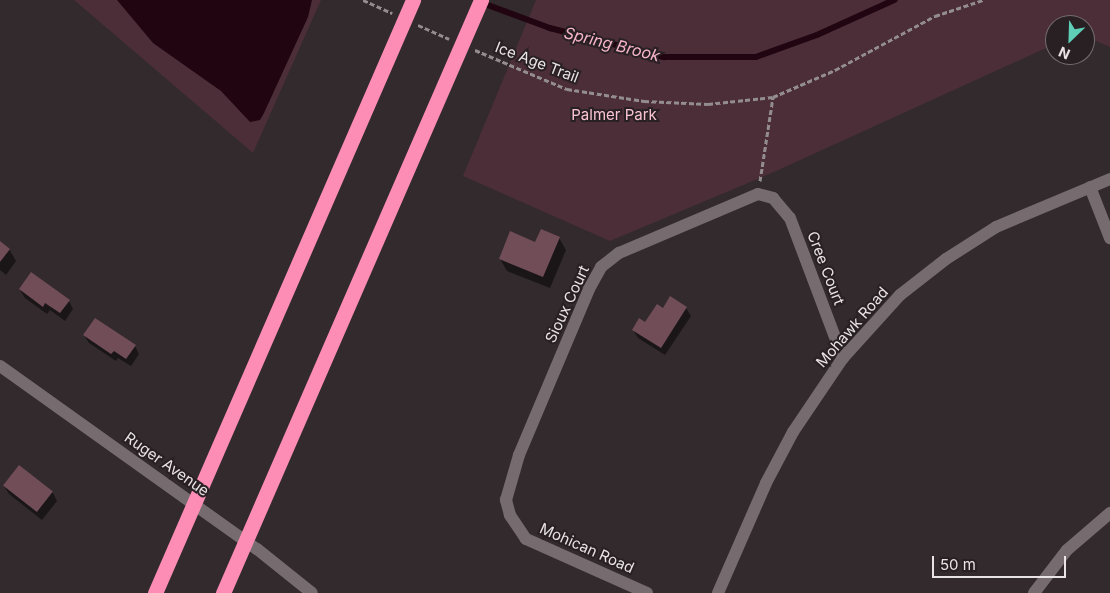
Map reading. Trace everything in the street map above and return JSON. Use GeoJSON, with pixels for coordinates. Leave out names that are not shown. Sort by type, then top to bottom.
{"type":"FeatureCollection","features":[{"type":"Feature","properties":{"kind":"highway"},"geometry":{"type":"LineString","coordinates":[[155,593],[413,0]]}},
{"type":"Feature","properties":{"kind":"highway"},"geometry":{"type":"LineString","coordinates":[[223,593],[480,0]]}},
{"type":"Feature","properties":{"kind":"street","name":"Mohawk Road"},"geometry":{"type":"LineString","coordinates":[[718,593],[766,483],[793,432],[843,358],[900,295],[946,259],[996,227],[1110,179]]}},
{"type":"Feature","properties":{"kind":"street"},"geometry":{"type":"LineString","coordinates":[[1090,187],[1110,238]]}},
{"type":"Feature","properties":{"kind":"street","name":"Cree Court"},"geometry":{"type":"LineString","coordinates":[[758,194],[773,198],[790,218],[843,358]]}},
{"type":"Feature","properties":{"kind":"street","name":"Sioux Court"},"geometry":{"type":"LineString","coordinates":[[506,500],[519,455],[589,289],[601,267],[619,253],[758,194]]}},
{"type":"Feature","properties":{"kind":"street","name":"Ruger Avenue"},"geometry":{"type":"LineString","coordinates":[[0,366],[257,549],[312,593]]}},
{"type":"Feature","properties":{"kind":"street","name":"Mohican Road"},"geometry":{"type":"LineString","coordinates":[[506,500],[510,515],[526,539],[647,593]]}},
{"type":"Feature","properties":{"kind":"street"},"geometry":{"type":"LineString","coordinates":[[1034,593],[1067,550],[1110,513]]}},
{"type":"Feature","properties":{"kind":"path"},"geometry":{"type":"LineString","coordinates":[[363,0],[398,16]]}},
{"type":"Feature","properties":{"kind":"path","name":"Ice Age Trail"},"geometry":{"type":"LineString","coordinates":[[469,48],[567,89],[600,95],[708,104],[773,97],[835,70],[935,16],[983,0]]}},
{"type":"Feature","properties":{"kind":"path"},"geometry":{"type":"LineString","coordinates":[[416,24],[452,40]]}},
{"type":"Feature","properties":{"kind":"path"},"geometry":{"type":"LineString","coordinates":[[758,194],[773,97]]}},
{"type":"Feature","properties":{"kind":"green space"},"geometry":{"type":"Polygon","coordinates":[[[74,0],[321,0],[253,153],[74,0]]]}},
{"type":"Feature","properties":{"kind":"green space","name":"Palmer Park"},"geometry":{"type":"Polygon","coordinates":[[[536,0],[1110,0],[1110,47],[1095,40],[1095,15],[1045,15],[1045,49],[774,172],[610,241],[463,176],[536,0]]]}},
{"type":"Feature","properties":{"kind":"shaded area"},"geometry":{"type":"Polygon","coordinates":[[[117,0],[312,0],[308,17],[264,113],[260,120],[250,122],[221,91],[153,43],[117,0]]]}},
{"type":"Feature","properties":{"kind":"building"},"geometry":{"type":"Polygon","coordinates":[[[541,229],[560,237],[543,277],[499,259],[510,231],[535,242],[541,229]]]}},
{"type":"Feature","properties":{"kind":"building"},"geometry":{"type":"Polygon","coordinates":[[[0,241],[10,249],[0,262],[0,241]]]}},
{"type":"Feature","properties":{"kind":"building"},"geometry":{"type":"Polygon","coordinates":[[[31,272],[70,300],[60,313],[45,303],[43,307],[19,289],[31,272]]]}},
{"type":"Feature","properties":{"kind":"building"},"geometry":{"type":"Polygon","coordinates":[[[670,296],[687,307],[661,348],[632,330],[639,318],[645,322],[657,304],[663,308],[670,296]]]}},
{"type":"Feature","properties":{"kind":"building"},"geometry":{"type":"Polygon","coordinates":[[[95,318],[136,345],[126,359],[114,351],[111,354],[83,335],[95,318]]]}},
{"type":"Feature","properties":{"kind":"building"},"geometry":{"type":"Polygon","coordinates":[[[19,465],[53,491],[37,512],[3,485],[19,465]]]}},
{"type":"Feature","properties":{"kind":"waterway","name":"Spring Brook"},"geometry":{"type":"LineString","coordinates":[[480,2],[550,28],[664,57],[756,57],[817,35],[894,0]]}}]}
